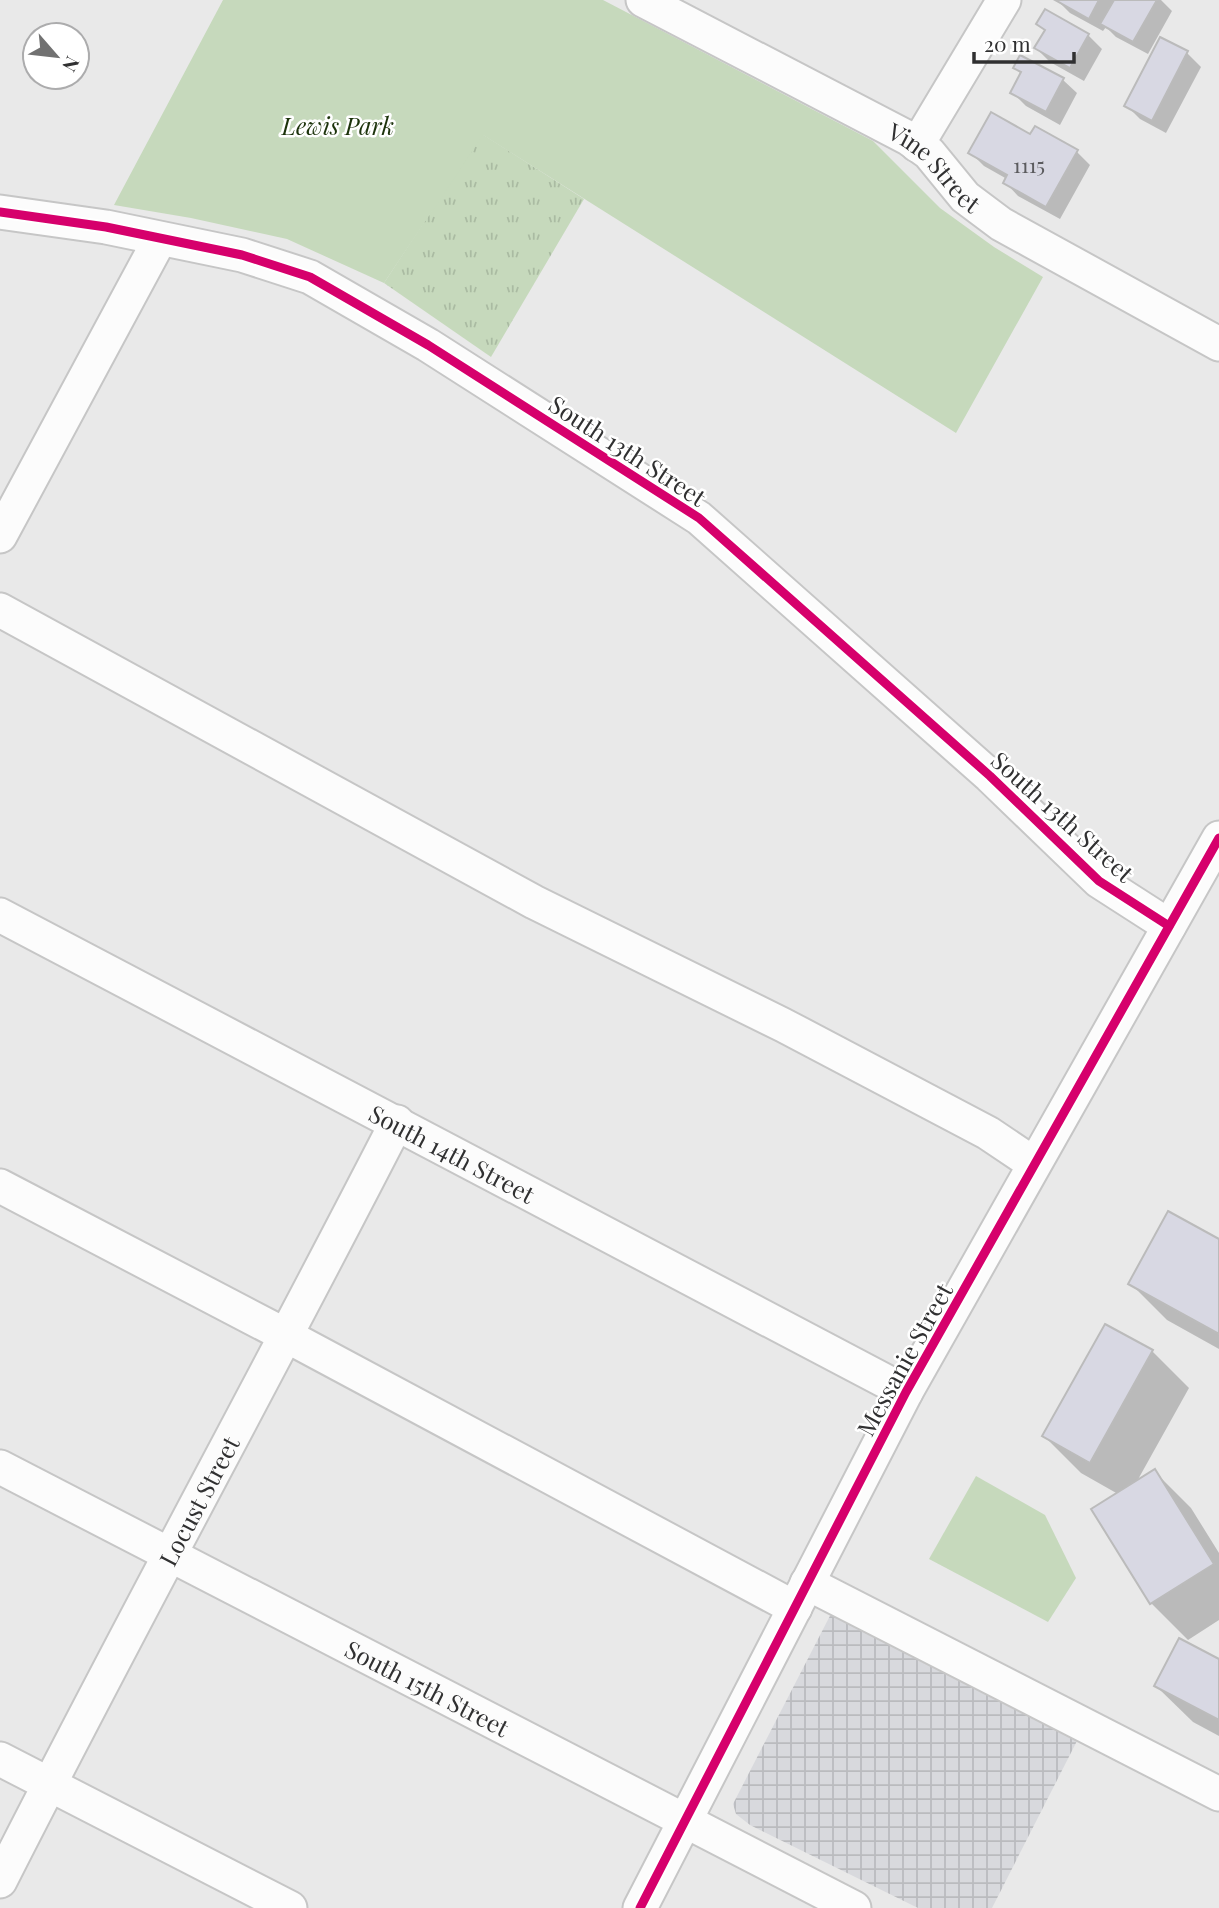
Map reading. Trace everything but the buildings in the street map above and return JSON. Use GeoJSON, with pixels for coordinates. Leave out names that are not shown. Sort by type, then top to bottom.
{"type":"FeatureCollection","features":[{"type":"Feature","properties":{"kind":"street","name":"Vine Street"},"geometry":{"type":"LineString","coordinates":[[643,0],[917,145],[929,153],[965,197],[1001,224],[1219,344]]}},
{"type":"Feature","properties":{"kind":"street"},"geometry":{"type":"LineString","coordinates":[[917,145],[1004,0]]}},
{"type":"Feature","properties":{"kind":"street","name":"South 13th Street"},"geometry":{"type":"LineString","coordinates":[[0,212],[106,227],[243,255],[310,277],[428,345],[699,518],[990,776],[1099,880],[1169,926]]}},
{"type":"Feature","properties":{"kind":"street"},"geometry":{"type":"LineString","coordinates":[[0,536],[160,239]]}},
{"type":"Feature","properties":{"kind":"street"},"geometry":{"type":"LineString","coordinates":[[0,610],[534,902],[783,1025],[988,1133],[1034,1164]]}},
{"type":"Feature","properties":{"kind":"street","name":"Messanie Street"},"geometry":{"type":"LineString","coordinates":[[640,1908],[906,1392],[1219,838]]}},
{"type":"Feature","properties":{"kind":"street","name":"South 14th Street"},"geometry":{"type":"LineString","coordinates":[[0,915],[906,1392]]}},
{"type":"Feature","properties":{"kind":"street","name":"Locust Street"},"geometry":{"type":"LineString","coordinates":[[0,1881],[397,1122]]}},
{"type":"Feature","properties":{"kind":"street"},"geometry":{"type":"LineString","coordinates":[[0,1186],[287,1336],[801,1595],[1219,1794]]}},
{"type":"Feature","properties":{"kind":"street","name":"South 15th Street"},"geometry":{"type":"LineString","coordinates":[[0,1467],[853,1908]]}},
{"type":"Feature","properties":{"kind":"street"},"geometry":{"type":"LineString","coordinates":[[0,1759],[290,1908]]}},
{"type":"Feature","properties":{"kind":"shaded area"},"geometry":{"type":"Polygon","coordinates":[[[834,1608],[1079,1737],[992,1908],[918,1908],[750,1825],[736,1814],[733,1804],[834,1608]]]}},
{"type":"Feature","properties":{"kind":"green space","name":"Lewis Park"},"geometry":{"type":"Polygon","coordinates":[[[223,0],[603,0],[873,141],[940,208],[994,247],[1043,277],[956,433],[483,135],[384,283],[287,239],[114,205],[223,0]]]}},
{"type":"Feature","properties":{"kind":"green space"},"geometry":{"type":"Polygon","coordinates":[[[482,134],[584,199],[491,357],[384,283],[482,134]]]}},
{"type":"Feature","properties":{"kind":"green space"},"geometry":{"type":"Polygon","coordinates":[[[976,1476],[1045,1515],[1076,1578],[1048,1622],[929,1559],[976,1476]]]}},
{"type":"Feature","properties":{"kind":"cycle path"},"geometry":{"type":"LineString","coordinates":[[0,212],[106,227],[242,255],[310,277],[428,345],[699,518],[990,776],[1099,881],[1169,926]]}},
{"type":"Feature","properties":{"kind":"cycle path"},"geometry":{"type":"LineString","coordinates":[[640,1908],[906,1392],[1219,838]]}}]}
